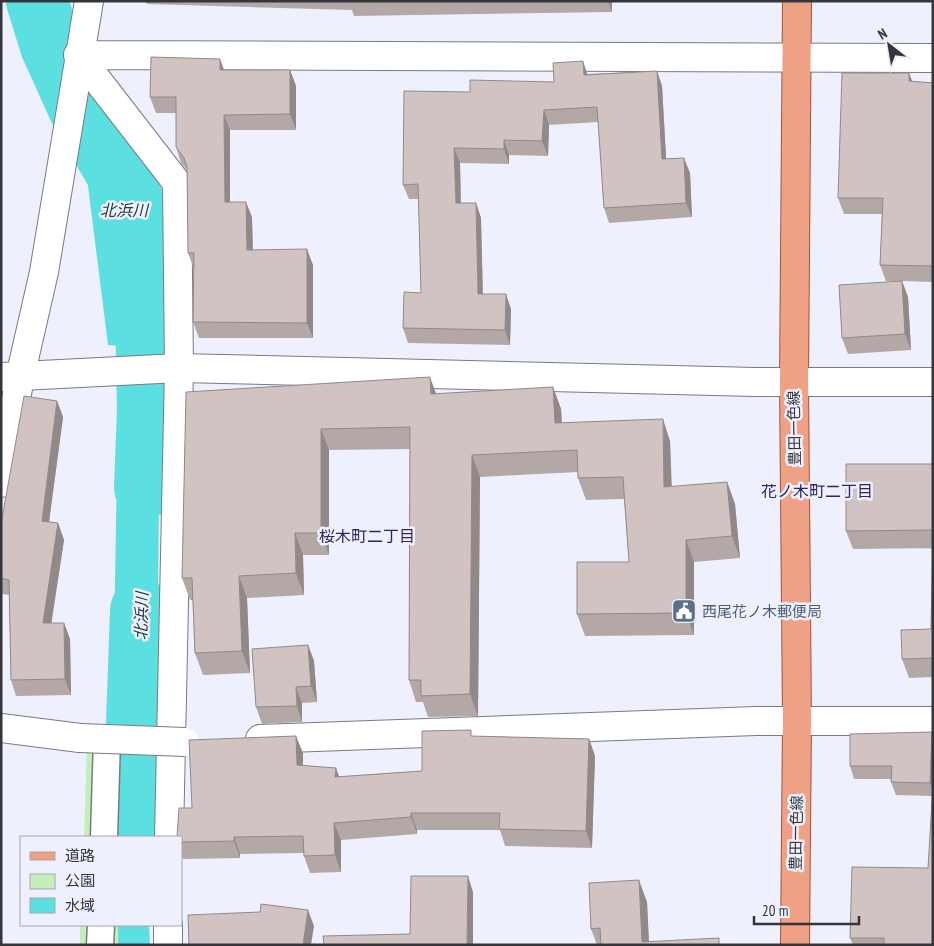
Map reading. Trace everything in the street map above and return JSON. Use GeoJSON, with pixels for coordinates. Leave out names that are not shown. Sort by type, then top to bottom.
{"type":"FeatureCollection","features":[{"type":"Feature","properties":{"kind":"main road","name":"豊田一色線"},"geometry":{"type":"LineString","coordinates":[[794,945],[797,721],[794,382],[797,1]]}},
{"type":"Feature","properties":{"kind":"street"},"geometry":{"type":"LineString","coordinates":[[1,482],[11,377],[44,272],[78,55],[89,1]]}},
{"type":"Feature","properties":{"kind":"street"},"geometry":{"type":"LineString","coordinates":[[78,55],[798,56],[933,58]]}},
{"type":"Feature","properties":{"kind":"street"},"geometry":{"type":"LineString","coordinates":[[78,55],[177,183],[169,836]]}},
{"type":"Feature","properties":{"kind":"street"},"geometry":{"type":"LineString","coordinates":[[11,377],[60,376],[176,368],[794,382],[933,382]]}},
{"type":"Feature","properties":{"kind":"street"},"geometry":{"type":"LineString","coordinates":[[1,728],[80,738],[185,742],[797,721],[933,721]]}},
{"type":"Feature","properties":{"kind":"street"},"geometry":{"type":"LineString","coordinates":[[104,836],[107,739]]}},
{"type":"Feature","properties":{"kind":"street"},"geometry":{"type":"LineString","coordinates":[[100,945],[101,926]]}},
{"type":"Feature","properties":{"kind":"street"},"geometry":{"type":"LineString","coordinates":[[168,926],[168,945]]}},
{"type":"Feature","properties":{"kind":"green space"},"geometry":{"type":"Polygon","coordinates":[[[87,745],[118,747],[118,836],[84,836],[87,745]]]}},
{"type":"Feature","properties":{"kind":"green space"},"geometry":{"type":"Polygon","coordinates":[[[80,926],[118,926],[118,945],[80,945],[80,926]]]}},
{"type":"Feature","properties":{"kind":"water"},"geometry":{"type":"Polygon","coordinates":[[[13,1],[57,1],[35,70],[13,1]]]}},
{"type":"Feature","properties":{"kind":"water","name":"北浜川"},"geometry":{"type":"Polygon","coordinates":[[[103,98],[157,202],[160,348],[108,345],[84,154],[103,98]]]}},
{"type":"Feature","properties":{"kind":"water","name":"北浜川"},"geometry":{"type":"Polygon","coordinates":[[[160,400],[157,698],[113,697],[118,405],[160,400]]]}},
{"type":"Feature","properties":{"kind":"water"},"geometry":{"type":"Polygon","coordinates":[[[118,747],[145,748],[147,836],[118,836],[118,747]]]}},
{"type":"Feature","properties":{"kind":"water"},"geometry":{"type":"Polygon","coordinates":[[[118,926],[149,926],[150,945],[118,945],[118,926]]]}},
{"type":"Feature","properties":{"kind":"building"},"geometry":{"type":"Polygon","coordinates":[[[151,57],[220,59],[220,70],[290,70],[290,114],[224,115],[225,202],[246,202],[247,250],[307,249],[307,323],[193,322],[194,253],[188,253],[187,167],[184,158],[176,147],[176,97],[150,97],[151,57]]]}},
{"type":"Feature","properties":{"kind":"building"},"geometry":{"type":"Polygon","coordinates":[[[583,61],[584,75],[657,71],[662,159],[684,158],[686,203],[604,208],[597,107],[544,110],[542,141],[504,140],[504,149],[454,148],[456,203],[476,203],[478,294],[506,294],[505,330],[403,328],[404,292],[421,293],[418,184],[403,185],[404,91],[470,92],[470,80],[554,82],[553,63],[583,61]]]}},
{"type":"Feature","properties":{"kind":"building"},"geometry":{"type":"Polygon","coordinates":[[[842,73],[909,73],[909,81],[933,83],[933,266],[880,265],[883,198],[838,198],[842,73]]]}},
{"type":"Feature","properties":{"kind":"building"},"geometry":{"type":"Polygon","coordinates":[[[902,281],[905,334],[842,338],[839,285],[902,281]]]}},
{"type":"Feature","properties":{"kind":"building"},"geometry":{"type":"Polygon","coordinates":[[[430,377],[431,394],[553,387],[555,423],[663,419],[664,487],[727,482],[732,536],[686,540],[686,613],[577,614],[577,562],[629,562],[623,477],[578,478],[577,450],[472,455],[470,694],[421,696],[421,680],[409,680],[410,427],[321,429],[321,533],[295,533],[296,573],[239,576],[242,651],[195,653],[192,578],[182,578],[186,392],[430,377]]]}},
{"type":"Feature","properties":{"kind":"building"},"geometry":{"type":"Polygon","coordinates":[[[24,396],[57,401],[42,521],[58,523],[43,623],[64,623],[65,679],[11,680],[9,580],[1,578],[1,524],[24,396]]]}},
{"type":"Feature","properties":{"kind":"building"},"geometry":{"type":"Polygon","coordinates":[[[846,464],[933,464],[933,530],[846,531],[846,464]]]}},
{"type":"Feature","properties":{"kind":"building"},"geometry":{"type":"Polygon","coordinates":[[[933,540],[933,658],[902,659],[901,630],[931,629],[933,540]]]}},
{"type":"Feature","properties":{"kind":"building"},"geometry":{"type":"Polygon","coordinates":[[[308,645],[311,686],[296,687],[297,706],[256,707],[252,649],[308,645]]]}},
{"type":"Feature","properties":{"kind":"building"},"geometry":{"type":"Polygon","coordinates":[[[471,730],[471,736],[589,739],[586,831],[499,829],[500,813],[411,813],[411,817],[334,823],[335,855],[304,856],[303,836],[234,837],[234,841],[182,842],[182,836],[177,836],[179,808],[192,808],[189,740],[296,736],[297,765],[336,768],[335,777],[422,771],[422,731],[471,730]]]}},
{"type":"Feature","properties":{"kind":"building"},"geometry":{"type":"Polygon","coordinates":[[[932,732],[930,783],[891,782],[892,766],[850,766],[850,734],[932,732]]]}},
{"type":"Feature","properties":{"kind":"building"},"geometry":{"type":"Polygon","coordinates":[[[933,786],[933,945],[884,945],[884,938],[850,938],[852,867],[928,868],[933,786]]]}},
{"type":"Feature","properties":{"kind":"building"},"geometry":{"type":"Polygon","coordinates":[[[411,876],[468,876],[467,945],[324,945],[323,936],[410,934],[411,876]]]}},
{"type":"Feature","properties":{"kind":"building"},"geometry":{"type":"Polygon","coordinates":[[[639,880],[642,942],[719,938],[719,945],[601,945],[600,928],[591,929],[589,883],[639,880]]]}},
{"type":"Feature","properties":{"kind":"building"},"geometry":{"type":"Polygon","coordinates":[[[261,904],[308,910],[303,945],[189,945],[188,915],[260,912],[261,904]]]}},
{"type":"Feature","properties":{"kind":"waterway","name":"北浜川"},"geometry":{"type":"LineString","coordinates":[[37,1],[51,46],[79,108],[144,220],[148,409],[145,488]]}},
{"type":"Feature","properties":{"kind":"waterway","name":"北浜川"},"geometry":{"type":"LineString","coordinates":[[133,836],[141,610]]}},
{"type":"Feature","properties":{"kind":"place","name":"西尾花ノ木郵便局"},"geometry":{"type":"Point","coordinates":[684,611]}},
{"type":"Feature","properties":{"kind":"district","name":"花ノ木町二丁目"},"geometry":{"type":"Point","coordinates":[817,491]}},
{"type":"Feature","properties":{"kind":"district","name":"桜木町二丁目"},"geometry":{"type":"Point","coordinates":[367,536]}}]}
